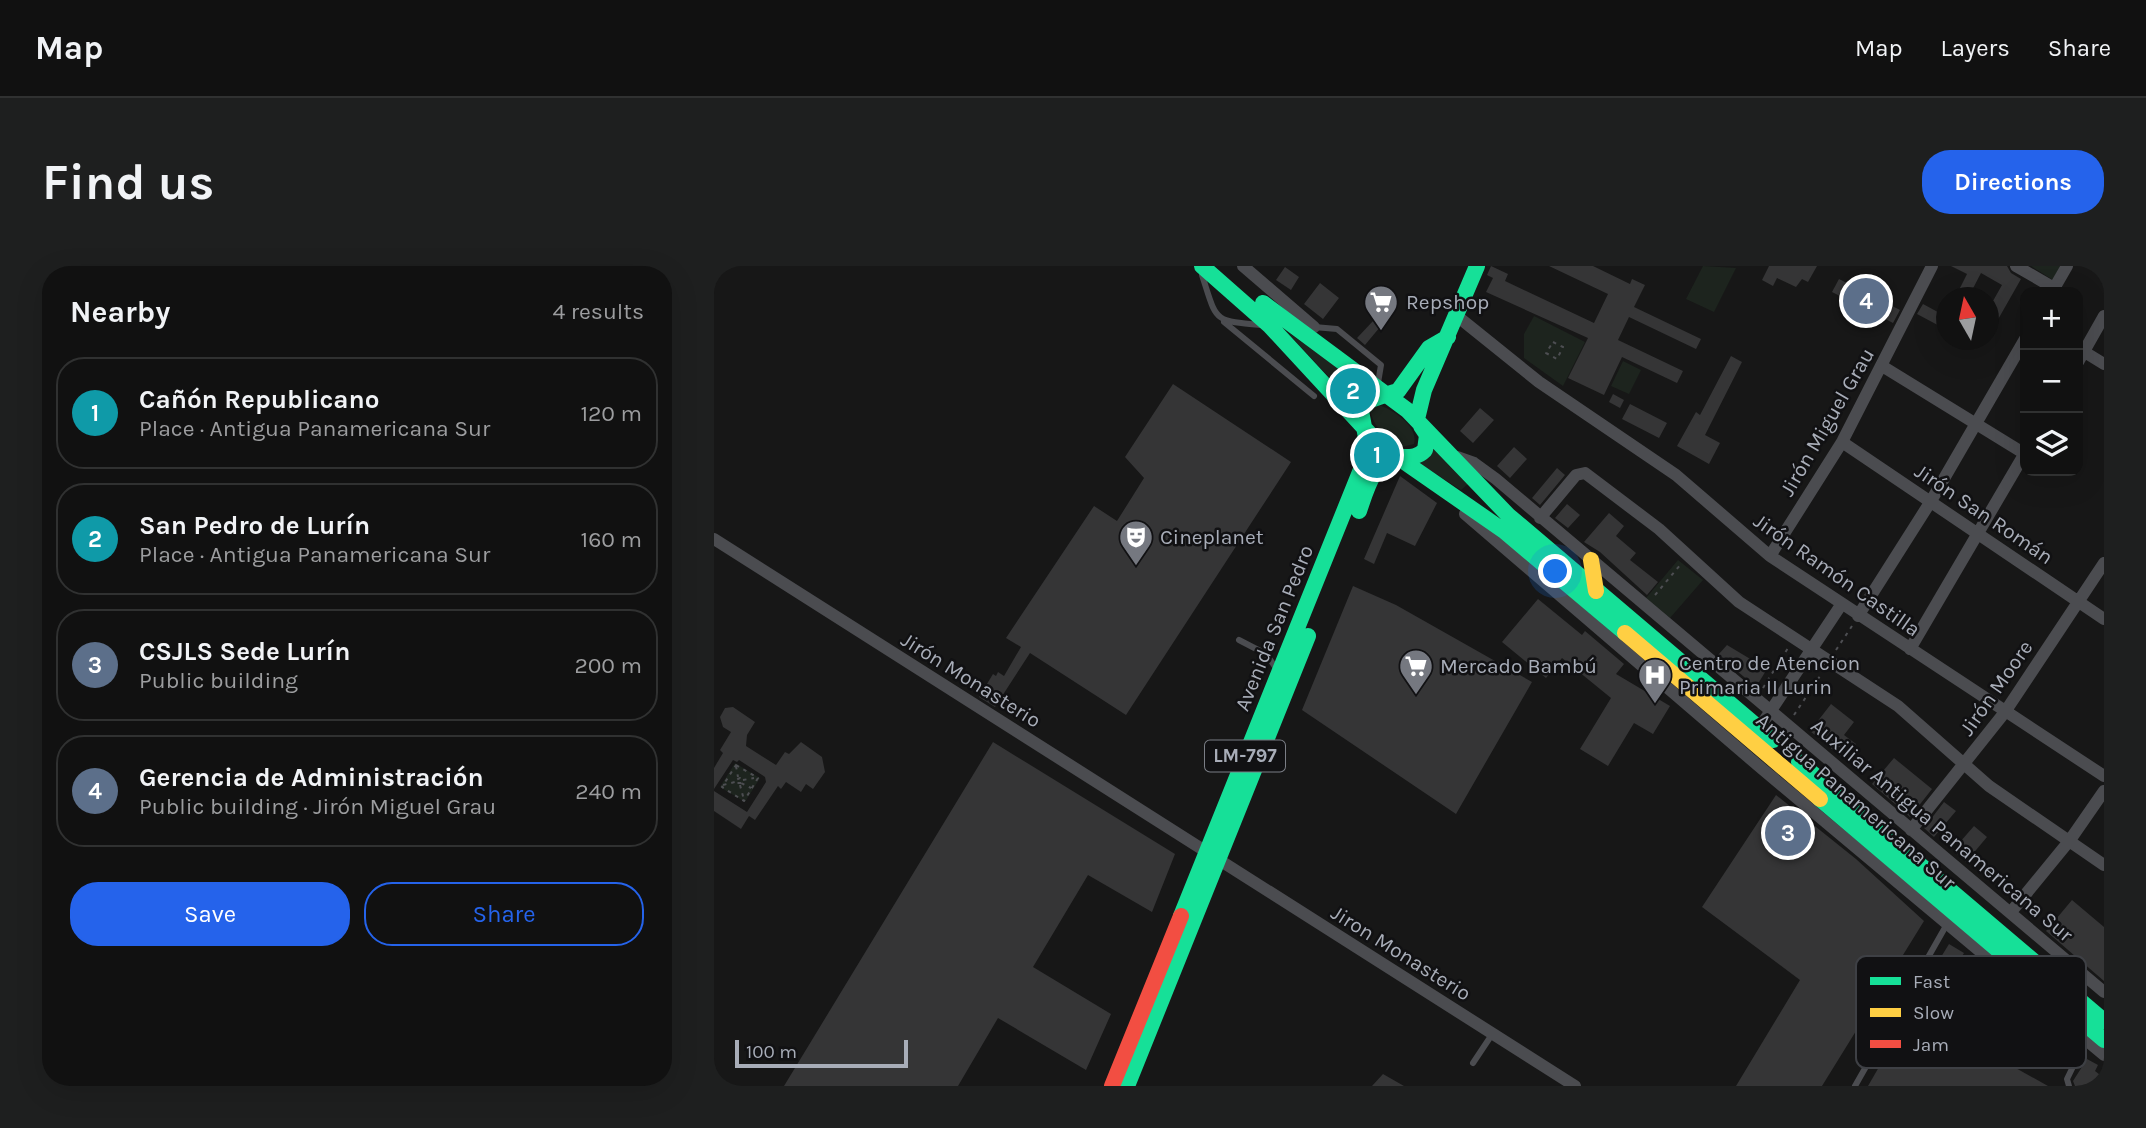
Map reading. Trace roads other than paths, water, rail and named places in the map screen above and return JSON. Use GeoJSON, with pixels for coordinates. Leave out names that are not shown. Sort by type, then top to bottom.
{"type":"FeatureCollection","features":[{"type":"Feature","properties":{"kind":"main road","name":"Antigua Panamericana Sur"},"geometry":{"type":"LineString","coordinates":[[1200,266],[1270,326],[1363,424],[1374,440],[1504,531],[1755,734]]}},
{"type":"Feature","properties":{"kind":"main road","name":"Antigua Panamericana Sur"},"geometry":{"type":"LineString","coordinates":[[1220,266],[1288,324],[1417,419],[1508,515],[1596,590],[2006,956]]}},
{"type":"Feature","properties":{"kind":"main road","name":"Avenida San Pedro"},"geometry":{"type":"LineString","coordinates":[[1112,1086],[1213,858],[1367,492],[1381,465],[1391,458],[1418,457],[1425,450],[1427,435],[1417,419],[1417,409],[1477,266]]}},
{"type":"Feature","properties":{"kind":"main road","name":"Avenida San Pedro"},"geometry":{"type":"LineString","coordinates":[[1128,1086],[1278,673],[1364,462],[1368,448],[1361,411],[1365,404],[1381,391],[1398,391],[1429,348],[1448,337]]}},
{"type":"Feature","properties":{"kind":"main road"},"geometry":{"type":"LineString","coordinates":[[1591,560],[1596,590]]}},
{"type":"Feature","properties":{"kind":"main road","name":"Antigua Panamericana Sur"},"geometry":{"type":"LineString","coordinates":[[1955,912],[2015,956]]}},
{"type":"Feature","properties":{"kind":"main road","name":"Antigua Panamericana Sur"},"geometry":{"type":"LineString","coordinates":[[2086,1008],[2104,1021]]}},
{"type":"Feature","properties":{"kind":"main road","name":"Antigua Panamericana Sur"},"geometry":{"type":"LineString","coordinates":[[2086,1025],[2104,1040]]}},
{"type":"Feature","properties":{"kind":"street"},"geometry":{"type":"LineString","coordinates":[[1243,266],[1314,327]]}},
{"type":"Feature","properties":{"kind":"street","name":"Jirón Miguel Grau"},"geometry":{"type":"LineString","coordinates":[[1770,556],[1842,442],[1932,266]]}},
{"type":"Feature","properties":{"kind":"street"},"geometry":{"type":"LineString","coordinates":[[2016,266],[2048,287]]}},
{"type":"Feature","properties":{"kind":"street"},"geometry":{"type":"LineString","coordinates":[[2055,287],[2067,266]]}},
{"type":"Feature","properties":{"kind":"street"},"geometry":{"type":"LineString","coordinates":[[2098,266],[2104,269]]}},
{"type":"Feature","properties":{"kind":"street","name":"Jirón Ramón Castilla"},"geometry":{"type":"LineString","coordinates":[[1457,316],[1539,382],[1676,475],[1770,556],[2104,776]]}},
{"type":"Feature","properties":{"kind":"street"},"geometry":{"type":"LineString","coordinates":[[2083,350],[2104,316]]}},
{"type":"Feature","properties":{"kind":"street"},"geometry":{"type":"LineString","coordinates":[[1858,616],[1931,501],[2020,348]]}},
{"type":"Feature","properties":{"kind":"street"},"geometry":{"type":"LineString","coordinates":[[2083,355],[2104,364]]}},
{"type":"Feature","properties":{"kind":"street"},"geometry":{"type":"LineString","coordinates":[[1882,366],[2020,451]]}},
{"type":"Feature","properties":{"kind":"street","name":"Jirón San Román"},"geometry":{"type":"LineString","coordinates":[[1842,442],[2104,619]]}},
{"type":"Feature","properties":{"kind":"street"},"geometry":{"type":"LineString","coordinates":[[1450,454],[1474,463],[1770,711]]}},
{"type":"Feature","properties":{"kind":"street"},"geometry":{"type":"LineString","coordinates":[[1910,649],[2020,463]]}},
{"type":"Feature","properties":{"kind":"street"},"geometry":{"type":"LineString","coordinates":[[1417,468],[1426,482],[1955,912],[1996,956]]}},
{"type":"Feature","properties":{"kind":"street"},"geometry":{"type":"LineString","coordinates":[[1540,518],[1580,472],[1585,473],[1649,521],[1739,602],[1899,706],[1989,786],[2104,865]]}},
{"type":"Feature","properties":{"kind":"street","name":"Jirón Monasterio"},"geometry":{"type":"LineString","coordinates":[[714,539],[1213,858]]}},
{"type":"Feature","properties":{"kind":"street","name":"Jirón Moore"},"geometry":{"type":"LineString","coordinates":[[1911,830],[2005,712],[2104,562]]}},
{"type":"Feature","properties":{"kind":"street"},"geometry":{"type":"LineString","coordinates":[[1755,734],[1840,604]]}},
{"type":"Feature","properties":{"kind":"street","name":"Antigua Panamericana Sur"},"geometry":{"type":"LineString","coordinates":[[1770,711],[1787,725]]}},
{"type":"Feature","properties":{"kind":"street","name":"Auxiliar Antigua Panamericana Sur"},"geometry":{"type":"LineString","coordinates":[[1787,725],[2062,956]]}},
{"type":"Feature","properties":{"kind":"street"},"geometry":{"type":"LineString","coordinates":[[2011,912],[2070,840],[2104,791]]}},
{"type":"Feature","properties":{"kind":"street","name":"Jiron Monasterio"},"geometry":{"type":"LineString","coordinates":[[1213,858],[1575,1086]]}},
{"type":"Feature","properties":{"kind":"street","name":"Auxiliar Antigua Panamericana Sur"},"geometry":{"type":"LineString","coordinates":[[2086,977],[2104,992]]}},
{"type":"Feature","properties":{"kind":"street"},"geometry":{"type":"LineString","coordinates":[[2086,1040],[2104,1055]]}},
{"type":"Feature","properties":{"kind":"lane"},"geometry":{"type":"LineString","coordinates":[[1200,266],[1214,313],[1314,396]]}},
{"type":"Feature","properties":{"kind":"lane"},"geometry":{"type":"LineString","coordinates":[[1224,322],[1270,326]]}},
{"type":"Feature","properties":{"kind":"lane"},"geometry":{"type":"LineString","coordinates":[[1288,324],[1337,329],[1381,365],[1381,391]]}},
{"type":"Feature","properties":{"kind":"lane"},"geometry":{"type":"LineString","coordinates":[[1239,640],[1266,654],[1278,673]]}},
{"type":"Feature","properties":{"kind":"lane"},"geometry":{"type":"LineString","coordinates":[[1266,654],[1292,642]]}},
{"type":"Feature","properties":{"kind":"lane"},"geometry":{"type":"LineString","coordinates":[[1930,956],[1955,912]]}},
{"type":"Feature","properties":{"kind":"lane"},"geometry":{"type":"LineString","coordinates":[[1472,1063],[1493,1033]]}},
{"type":"Feature","properties":{"kind":"lane"},"geometry":{"type":"LineString","coordinates":[[1855,1086],[1865,1068]]}},
{"type":"Feature","properties":{"kind":"lane"},"geometry":{"type":"LineString","coordinates":[[2069,1086],[2067,1079],[2072,1068]]}},
{"type":"Feature","properties":{"kind":"place","name":"Gerencia de Administración"},"geometry":{"type":"Point","coordinates":[1866,301]}},
{"type":"Feature","properties":{"kind":"place","name":"Repshop"},"geometry":{"type":"Point","coordinates":[1381,332]}},
{"type":"Feature","properties":{"kind":"place","name":"San Pedro de Lurín"},"geometry":{"type":"Point","coordinates":[1353,391]}},
{"type":"Feature","properties":{"kind":"place","name":"Cañón Republicano"},"geometry":{"type":"Point","coordinates":[1377,455]}},
{"type":"Feature","properties":{"kind":"place","name":"Cineplanet"},"geometry":{"type":"Point","coordinates":[1136,567]}},
{"type":"Feature","properties":{"kind":"place","name":"Mercado Bambú"},"geometry":{"type":"Point","coordinates":[1416,696]}},
{"type":"Feature","properties":{"kind":"place","name":"Centro de Atencion Primaria II Lurin"},"geometry":{"type":"Point","coordinates":[1655,705]}},
{"type":"Feature","properties":{"kind":"place","name":"CSJLS Sede Lurín"},"geometry":{"type":"Point","coordinates":[1788,833]}}]}
